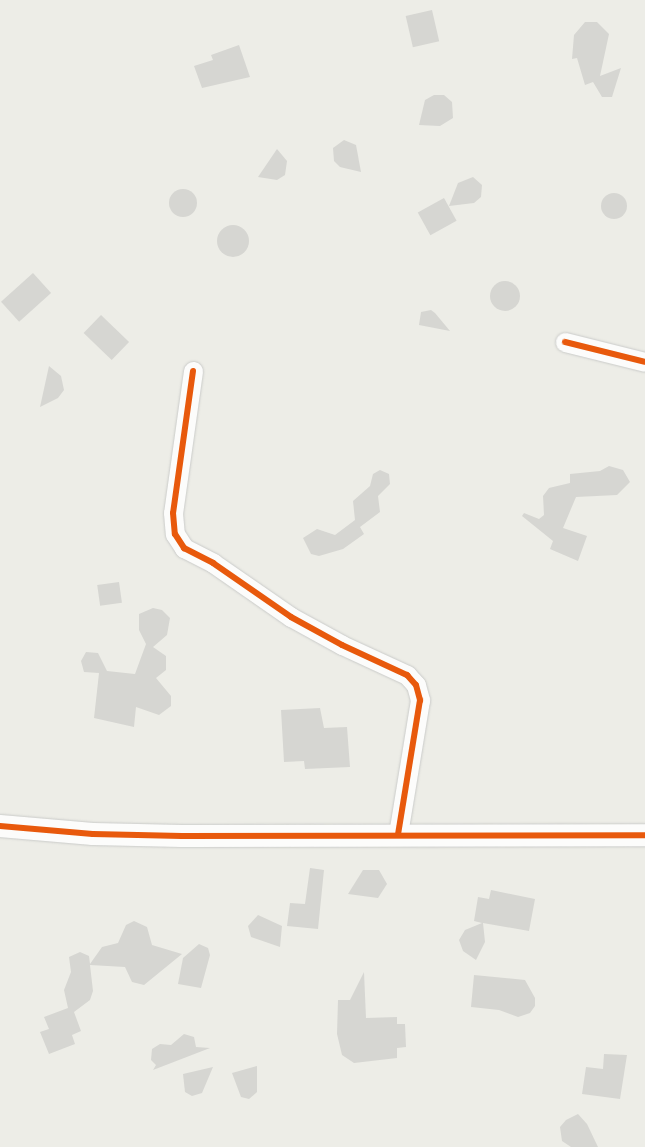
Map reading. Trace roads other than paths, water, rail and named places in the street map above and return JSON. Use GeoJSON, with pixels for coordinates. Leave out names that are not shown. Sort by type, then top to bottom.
{"type":"FeatureCollection","features":[{"type":"Feature","properties":{"kind":"street"},"geometry":{"type":"LineString","coordinates":[[565,342],[645,362]]}},
{"type":"Feature","properties":{"kind":"street"},"geometry":{"type":"LineString","coordinates":[[193,371],[173,513],[175,534],[184,548],[291,617],[342,645],[408,675],[416,685],[420,700],[398,834]]}},
{"type":"Feature","properties":{"kind":"street"},"geometry":{"type":"LineString","coordinates":[[0,826],[93,834],[174,836],[398,834],[645,835]]}}]}
